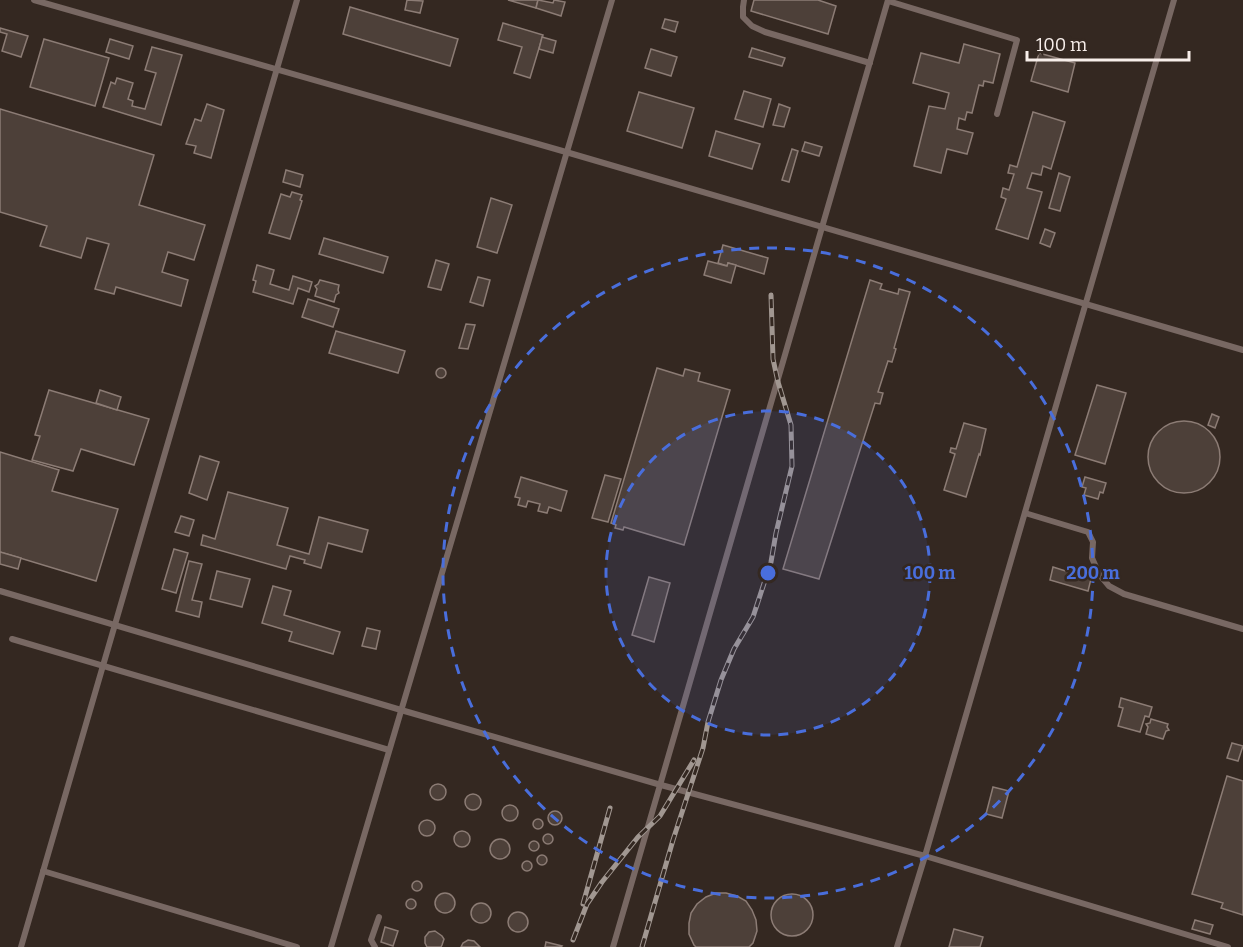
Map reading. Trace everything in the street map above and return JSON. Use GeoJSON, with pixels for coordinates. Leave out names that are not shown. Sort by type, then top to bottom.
{"type":"FeatureCollection","features":[{"type":"Feature","properties":{"kind":"lane"},"geometry":{"type":"LineString","coordinates":[[34,0],[566,152],[1243,350]]}},
{"type":"Feature","properties":{"kind":"lane"},"geometry":{"type":"LineString","coordinates":[[21,947],[297,0]]}},
{"type":"Feature","properties":{"kind":"lane"},"geometry":{"type":"LineString","coordinates":[[331,947],[612,0]]}},
{"type":"Feature","properties":{"kind":"lane"},"geometry":{"type":"LineString","coordinates":[[744,0],[743,17],[752,26],[765,32],[870,63]]}},
{"type":"Feature","properties":{"kind":"lane"},"geometry":{"type":"LineString","coordinates":[[897,947],[1174,0]]}},
{"type":"Feature","properties":{"kind":"lane"},"geometry":{"type":"LineString","coordinates":[[613,947],[888,1],[1017,40],[997,114]]}},
{"type":"Feature","properties":{"kind":"lane"},"geometry":{"type":"LineString","coordinates":[[1025,513],[1088,532],[1093,542],[1092,558],[1099,574],[1109,586],[1124,594],[1243,629]]}},
{"type":"Feature","properties":{"kind":"lane"},"geometry":{"type":"LineString","coordinates":[[0,591],[661,785],[925,856],[1228,947]]}},
{"type":"Feature","properties":{"kind":"lane"},"geometry":{"type":"LineString","coordinates":[[12,639],[389,750]]}},
{"type":"Feature","properties":{"kind":"lane"},"geometry":{"type":"LineString","coordinates":[[44,871],[297,947]]}},
{"type":"Feature","properties":{"kind":"lane"},"geometry":{"type":"LineString","coordinates":[[375,947],[371,940],[379,917]]}},
{"type":"Feature","properties":{"kind":"building"},"geometry":{"type":"Polygon","coordinates":[[[407,0],[423,1],[420,13],[405,10],[407,0]]]}},
{"type":"Feature","properties":{"kind":"building"},"geometry":{"type":"Polygon","coordinates":[[[508,0],[538,0],[536,8],[508,0]]]}},
{"type":"Feature","properties":{"kind":"building"},"geometry":{"type":"Polygon","coordinates":[[[538,0],[553,3],[554,0],[565,2],[561,16],[536,8],[538,0]]]}},
{"type":"Feature","properties":{"kind":"building"},"geometry":{"type":"Polygon","coordinates":[[[754,0],[818,0],[836,6],[828,34],[751,11],[754,0]]]}},
{"type":"Feature","properties":{"kind":"building"},"geometry":{"type":"Polygon","coordinates":[[[350,7],[458,39],[450,66],[343,34],[350,7]]]}},
{"type":"Feature","properties":{"kind":"building"},"geometry":{"type":"Polygon","coordinates":[[[665,19],[678,22],[675,32],[662,28],[665,19]]]}},
{"type":"Feature","properties":{"kind":"building"},"geometry":{"type":"Polygon","coordinates":[[[503,23],[543,35],[530,78],[514,73],[522,47],[498,40],[503,23]]]}},
{"type":"Feature","properties":{"kind":"building"},"geometry":{"type":"Polygon","coordinates":[[[0,28],[28,36],[21,57],[2,51],[7,34],[0,32],[0,28]]]}},
{"type":"Feature","properties":{"kind":"building"},"geometry":{"type":"Polygon","coordinates":[[[542,37],[556,41],[553,53],[539,49],[542,37]]]}},
{"type":"Feature","properties":{"kind":"building"},"geometry":{"type":"Polygon","coordinates":[[[44,39],[109,58],[95,106],[30,87],[44,39]]]}},
{"type":"Feature","properties":{"kind":"building"},"geometry":{"type":"Polygon","coordinates":[[[110,39],[133,46],[129,59],[106,52],[110,39]]]}},
{"type":"Feature","properties":{"kind":"building"},"geometry":{"type":"Polygon","coordinates":[[[964,44],[1000,54],[993,83],[984,81],[983,86],[979,85],[972,113],[967,112],[965,120],[959,118],[957,129],[973,133],[967,154],[947,149],[941,173],[914,166],[929,106],[945,109],[949,93],[913,83],[921,53],[959,63],[964,44]]]}},
{"type":"Feature","properties":{"kind":"building"},"geometry":{"type":"Polygon","coordinates":[[[152,47],[182,55],[161,125],[103,107],[111,82],[115,84],[117,78],[133,83],[128,99],[133,101],[132,106],[145,109],[156,73],[145,70],[152,47]]]}},
{"type":"Feature","properties":{"kind":"building"},"geometry":{"type":"Polygon","coordinates":[[[752,48],[785,58],[782,66],[749,57],[752,48]]]}},
{"type":"Feature","properties":{"kind":"building"},"geometry":{"type":"Polygon","coordinates":[[[651,49],[677,57],[671,76],[645,68],[651,49]]]}},
{"type":"Feature","properties":{"kind":"building"},"geometry":{"type":"Polygon","coordinates":[[[1039,53],[1075,63],[1068,92],[1031,81],[1039,53]]]}},
{"type":"Feature","properties":{"kind":"building"},"geometry":{"type":"Polygon","coordinates":[[[744,91],[771,99],[763,127],[735,119],[744,91]]]}},
{"type":"Feature","properties":{"kind":"building"},"geometry":{"type":"Polygon","coordinates":[[[639,92],[694,108],[682,148],[627,131],[639,92]]]}},
{"type":"Feature","properties":{"kind":"building"},"geometry":{"type":"Polygon","coordinates":[[[207,104],[224,110],[211,158],[194,153],[196,146],[186,144],[195,119],[201,121],[207,104]]]}},
{"type":"Feature","properties":{"kind":"building"},"geometry":{"type":"Polygon","coordinates":[[[779,104],[790,108],[784,127],[773,125],[779,104]]]}},
{"type":"Feature","properties":{"kind":"building"},"geometry":{"type":"Polygon","coordinates":[[[0,109],[154,155],[139,205],[205,225],[194,260],[168,252],[162,272],[188,280],[181,306],[116,287],[114,294],[95,289],[109,244],[87,238],[81,258],[40,246],[47,226],[0,212],[0,109]]]}},
{"type":"Feature","properties":{"kind":"building"},"geometry":{"type":"Polygon","coordinates":[[[1033,112],[1065,122],[1051,169],[1043,166],[1041,175],[1032,173],[1027,188],[1042,192],[1028,239],[996,229],[1006,199],[1001,197],[1003,188],[1009,190],[1014,174],[1008,173],[1010,165],[1017,167],[1033,112]]]}},
{"type":"Feature","properties":{"kind":"building"},"geometry":{"type":"Polygon","coordinates":[[[716,131],[760,144],[752,169],[709,156],[716,131]]]}},
{"type":"Feature","properties":{"kind":"building"},"geometry":{"type":"Polygon","coordinates":[[[805,142],[822,147],[819,156],[802,151],[805,142]]]}},
{"type":"Feature","properties":{"kind":"building"},"geometry":{"type":"Polygon","coordinates":[[[792,149],[798,151],[789,182],[782,180],[792,149]]]}},
{"type":"Feature","properties":{"kind":"building"},"geometry":{"type":"Polygon","coordinates":[[[286,170],[303,175],[300,187],[283,182],[286,170]]]}},
{"type":"Feature","properties":{"kind":"building"},"geometry":{"type":"Polygon","coordinates":[[[1059,173],[1070,177],[1060,211],[1049,208],[1059,173]]]}},
{"type":"Feature","properties":{"kind":"building"},"geometry":{"type":"Polygon","coordinates":[[[292,192],[302,195],[300,200],[302,201],[290,239],[269,233],[281,194],[290,197],[292,192]]]}},
{"type":"Feature","properties":{"kind":"building"},"geometry":{"type":"Polygon","coordinates":[[[491,198],[512,205],[497,253],[477,247],[491,198]]]}},
{"type":"Feature","properties":{"kind":"building"},"geometry":{"type":"Polygon","coordinates":[[[1045,229],[1055,233],[1050,247],[1040,243],[1045,229]]]}},
{"type":"Feature","properties":{"kind":"building"},"geometry":{"type":"Polygon","coordinates":[[[324,238],[388,257],[383,273],[319,254],[324,238]]]}},
{"type":"Feature","properties":{"kind":"building"},"geometry":{"type":"Polygon","coordinates":[[[723,245],[768,258],[764,274],[728,263],[727,266],[718,263],[723,245]]]}},
{"type":"Feature","properties":{"kind":"building"},"geometry":{"type":"Polygon","coordinates":[[[436,260],[449,264],[441,290],[428,287],[436,260]]]}},
{"type":"Feature","properties":{"kind":"building"},"geometry":{"type":"Polygon","coordinates":[[[708,261],[727,266],[728,263],[736,265],[731,283],[704,275],[708,261]]]}},
{"type":"Feature","properties":{"kind":"building"},"geometry":{"type":"Polygon","coordinates":[[[257,265],[274,270],[270,284],[289,290],[293,276],[312,282],[309,292],[298,288],[293,304],[253,292],[257,265]]]}},
{"type":"Feature","properties":{"kind":"building"},"geometry":{"type":"Polygon","coordinates":[[[478,277],[490,280],[483,306],[470,302],[478,277]]]}},
{"type":"Feature","properties":{"kind":"building"},"geometry":{"type":"Polygon","coordinates":[[[320,280],[339,285],[339,293],[334,302],[315,296],[317,289],[315,286],[320,280]]]}},
{"type":"Feature","properties":{"kind":"building"},"geometry":{"type":"Polygon","coordinates":[[[870,280],[882,284],[880,289],[898,294],[899,289],[910,292],[892,362],[888,361],[878,392],[883,393],[880,404],[875,403],[819,579],[783,569],[870,280]]]}},
{"type":"Feature","properties":{"kind":"building"},"geometry":{"type":"Polygon","coordinates":[[[308,299],[339,309],[333,327],[302,317],[308,299]]]}},
{"type":"Feature","properties":{"kind":"building"},"geometry":{"type":"Polygon","coordinates":[[[466,324],[475,325],[468,349],[459,348],[466,324]]]}},
{"type":"Feature","properties":{"kind":"building"},"geometry":{"type":"Polygon","coordinates":[[[336,331],[405,351],[398,373],[329,353],[336,331]]]}},
{"type":"Feature","properties":{"kind":"building"},"geometry":{"type":"Polygon","coordinates":[[[441,368],[445,369],[445,377],[441,378],[437,377],[436,373],[437,369],[441,368]]]}},
{"type":"Feature","properties":{"kind":"building"},"geometry":{"type":"Polygon","coordinates":[[[657,368],[683,376],[685,369],[700,373],[698,381],[730,390],[684,545],[624,527],[623,530],[615,528],[616,525],[611,523],[657,368]]]}},
{"type":"Feature","properties":{"kind":"building"},"geometry":{"type":"Polygon","coordinates":[[[1097,385],[1126,393],[1105,464],[1075,455],[1097,385]]]}},
{"type":"Feature","properties":{"kind":"building"},"geometry":{"type":"Polygon","coordinates":[[[49,390],[149,419],[134,465],[81,449],[73,471],[32,460],[40,436],[35,435],[49,390]]]}},
{"type":"Feature","properties":{"kind":"building"},"geometry":{"type":"Polygon","coordinates":[[[100,390],[121,397],[117,410],[96,403],[100,390]]]}},
{"type":"Feature","properties":{"kind":"building"},"geometry":{"type":"Polygon","coordinates":[[[1212,414],[1219,417],[1215,428],[1208,425],[1212,414]]]}},
{"type":"Feature","properties":{"kind":"building"},"geometry":{"type":"Polygon","coordinates":[[[1184,421],[1204,427],[1214,437],[1220,457],[1214,477],[1204,487],[1184,493],[1164,487],[1154,477],[1148,457],[1154,437],[1164,427],[1184,421]]]}},
{"type":"Feature","properties":{"kind":"building"},"geometry":{"type":"Polygon","coordinates":[[[964,423],[986,429],[966,497],[944,490],[955,454],[950,452],[951,448],[956,449],[964,423]]]}},
{"type":"Feature","properties":{"kind":"building"},"geometry":{"type":"Polygon","coordinates":[[[0,452],[59,470],[52,491],[118,509],[96,581],[0,552],[0,452]]]}},
{"type":"Feature","properties":{"kind":"building"},"geometry":{"type":"Polygon","coordinates":[[[200,456],[219,462],[207,500],[189,493],[200,456]]]}},
{"type":"Feature","properties":{"kind":"building"},"geometry":{"type":"Polygon","coordinates":[[[605,475],[621,479],[608,522],[592,518],[605,475]]]}},
{"type":"Feature","properties":{"kind":"building"},"geometry":{"type":"Polygon","coordinates":[[[521,477],[567,491],[561,511],[549,507],[547,513],[538,511],[540,504],[528,501],[526,507],[518,505],[520,498],[515,497],[521,477]]]}},
{"type":"Feature","properties":{"kind":"building"},"geometry":{"type":"Polygon","coordinates":[[[1085,477],[1106,483],[1098,499],[1084,495],[1086,488],[1082,487],[1085,477]]]}},
{"type":"Feature","properties":{"kind":"building"},"geometry":{"type":"Polygon","coordinates":[[[228,492],[288,508],[277,545],[309,554],[319,517],[368,530],[362,552],[328,543],[321,568],[290,556],[286,569],[201,545],[203,535],[215,539],[228,492]]]}},
{"type":"Feature","properties":{"kind":"building"},"geometry":{"type":"Polygon","coordinates":[[[181,516],[194,520],[189,536],[175,532],[181,516]]]}},
{"type":"Feature","properties":{"kind":"building"},"geometry":{"type":"Polygon","coordinates":[[[174,549],[188,553],[176,593],[162,589],[174,549]]]}},
{"type":"Feature","properties":{"kind":"building"},"geometry":{"type":"Polygon","coordinates":[[[0,552],[21,558],[18,569],[0,564],[0,552]]]}},
{"type":"Feature","properties":{"kind":"building"},"geometry":{"type":"Polygon","coordinates":[[[189,561],[202,564],[192,600],[202,602],[199,617],[176,611],[189,561]]]}},
{"type":"Feature","properties":{"kind":"building"},"geometry":{"type":"Polygon","coordinates":[[[1053,567],[1091,579],[1088,591],[1050,580],[1053,567]]]}},
{"type":"Feature","properties":{"kind":"building"},"geometry":{"type":"Polygon","coordinates":[[[217,571],[250,579],[242,607],[210,599],[217,571]]]}},
{"type":"Feature","properties":{"kind":"building"},"geometry":{"type":"Polygon","coordinates":[[[649,577],[670,583],[654,642],[632,635],[649,577]]]}},
{"type":"Feature","properties":{"kind":"building"},"geometry":{"type":"Polygon","coordinates":[[[273,586],[291,591],[284,615],[340,632],[333,654],[289,641],[292,632],[262,623],[273,586]]]}},
{"type":"Feature","properties":{"kind":"building"},"geometry":{"type":"Polygon","coordinates":[[[367,628],[380,631],[376,649],[362,646],[367,628]]]}},
{"type":"Feature","properties":{"kind":"building"},"geometry":{"type":"Polygon","coordinates":[[[1121,698],[1152,707],[1149,717],[1145,716],[1140,732],[1118,726],[1123,708],[1119,707],[1121,698]]]}},
{"type":"Feature","properties":{"kind":"building"},"geometry":{"type":"Polygon","coordinates":[[[1151,719],[1168,724],[1169,730],[1166,731],[1163,739],[1146,734],[1148,727],[1146,724],[1150,723],[1151,719]]]}},
{"type":"Feature","properties":{"kind":"building"},"geometry":{"type":"Polygon","coordinates":[[[1232,743],[1243,746],[1238,761],[1227,758],[1232,743]]]}},
{"type":"Feature","properties":{"kind":"building"},"geometry":{"type":"Polygon","coordinates":[[[1227,776],[1243,781],[1243,915],[1221,908],[1223,903],[1192,894],[1227,776]]]}},
{"type":"Feature","properties":{"kind":"building"},"geometry":{"type":"Polygon","coordinates":[[[435,784],[441,784],[446,792],[444,798],[435,800],[430,795],[430,789],[435,784]]]}},
{"type":"Feature","properties":{"kind":"building"},"geometry":{"type":"Polygon","coordinates":[[[993,787],[1009,791],[1002,818],[986,814],[993,787]]]}},
{"type":"Feature","properties":{"kind":"building"},"geometry":{"type":"Polygon","coordinates":[[[470,794],[476,794],[481,802],[479,808],[470,810],[465,805],[465,799],[470,794]]]}},
{"type":"Feature","properties":{"kind":"building"},"geometry":{"type":"Polygon","coordinates":[[[507,805],[513,805],[518,813],[516,819],[507,821],[502,816],[502,810],[507,805]]]}},
{"type":"Feature","properties":{"kind":"building"},"geometry":{"type":"Polygon","coordinates":[[[555,811],[560,813],[562,818],[560,823],[555,825],[550,823],[548,818],[550,813],[555,811]]]}},
{"type":"Feature","properties":{"kind":"building"},"geometry":{"type":"Polygon","coordinates":[[[538,819],[542,820],[542,828],[538,829],[534,828],[533,824],[534,820],[538,819]]]}},
{"type":"Feature","properties":{"kind":"building"},"geometry":{"type":"Polygon","coordinates":[[[424,820],[430,820],[435,828],[433,834],[424,836],[419,831],[419,825],[424,820]]]}},
{"type":"Feature","properties":{"kind":"building"},"geometry":{"type":"Polygon","coordinates":[[[459,831],[465,831],[470,839],[468,845],[459,847],[454,842],[454,836],[459,831]]]}},
{"type":"Feature","properties":{"kind":"building"},"geometry":{"type":"Polygon","coordinates":[[[548,834],[552,835],[552,843],[548,844],[544,843],[543,839],[544,835],[548,834]]]}},
{"type":"Feature","properties":{"kind":"building"},"geometry":{"type":"Polygon","coordinates":[[[500,839],[507,842],[510,849],[507,856],[500,859],[493,856],[490,849],[493,842],[500,839]]]}},
{"type":"Feature","properties":{"kind":"building"},"geometry":{"type":"Polygon","coordinates":[[[534,841],[538,842],[538,850],[534,851],[530,850],[529,846],[530,842],[534,841]]]}},
{"type":"Feature","properties":{"kind":"building"},"geometry":{"type":"Polygon","coordinates":[[[542,855],[546,856],[546,864],[542,865],[538,864],[537,860],[538,856],[542,855]]]}},
{"type":"Feature","properties":{"kind":"building"},"geometry":{"type":"Polygon","coordinates":[[[527,861],[531,862],[531,870],[527,871],[523,870],[522,866],[523,862],[527,861]]]}},
{"type":"Feature","properties":{"kind":"building"},"geometry":{"type":"Polygon","coordinates":[[[417,881],[421,882],[421,890],[417,891],[413,890],[412,886],[413,882],[417,881]]]}},
{"type":"Feature","properties":{"kind":"building"},"geometry":{"type":"Polygon","coordinates":[[[445,893],[452,896],[455,903],[452,910],[445,913],[438,910],[435,903],[438,896],[445,893]]]}},
{"type":"Feature","properties":{"kind":"building"},"geometry":{"type":"Polygon","coordinates":[[[716,893],[737,896],[746,901],[752,910],[757,931],[749,947],[696,947],[694,945],[689,934],[691,913],[697,904],[716,893]]]}},
{"type":"Feature","properties":{"kind":"building"},"geometry":{"type":"Polygon","coordinates":[[[792,894],[807,900],[813,915],[807,930],[792,936],[777,930],[771,915],[777,900],[792,894]]]}},
{"type":"Feature","properties":{"kind":"building"},"geometry":{"type":"Polygon","coordinates":[[[411,899],[415,900],[415,908],[411,909],[407,908],[406,904],[407,900],[411,899]]]}},
{"type":"Feature","properties":{"kind":"building"},"geometry":{"type":"Polygon","coordinates":[[[481,903],[488,906],[491,913],[488,920],[481,923],[474,920],[471,913],[474,906],[481,903]]]}},
{"type":"Feature","properties":{"kind":"building"},"geometry":{"type":"Polygon","coordinates":[[[518,912],[525,915],[528,922],[525,929],[518,932],[511,929],[508,922],[511,915],[518,912]]]}},
{"type":"Feature","properties":{"kind":"building"},"geometry":{"type":"Polygon","coordinates":[[[1195,920],[1213,925],[1210,934],[1192,929],[1195,920]]]}},
{"type":"Feature","properties":{"kind":"building"},"geometry":{"type":"Polygon","coordinates":[[[385,927],[398,931],[393,946],[381,942],[385,927]]]}},
{"type":"Feature","properties":{"kind":"building"},"geometry":{"type":"Polygon","coordinates":[[[954,929],[983,937],[980,947],[949,947],[954,929]]]}},
{"type":"Feature","properties":{"kind":"building"},"geometry":{"type":"Polygon","coordinates":[[[435,931],[444,939],[441,947],[427,947],[425,937],[429,932],[435,931]]]}},
{"type":"Feature","properties":{"kind":"building"},"geometry":{"type":"Polygon","coordinates":[[[468,940],[474,941],[480,947],[461,947],[468,940]]]}},
{"type":"Feature","properties":{"kind":"building"},"geometry":{"type":"Polygon","coordinates":[[[546,942],[562,946],[545,947],[546,942]]]}},
{"type":"Feature","properties":{"kind":"railway"},"geometry":{"type":"LineString","coordinates":[[642,947],[703,748],[708,722],[721,680],[734,649],[753,617],[771,562],[792,466],[791,425],[773,359],[771,295]]}},
{"type":"Feature","properties":{"kind":"railway"},"geometry":{"type":"LineString","coordinates":[[573,940],[587,904],[638,837],[660,816],[694,760]]}},
{"type":"Feature","properties":{"kind":"railway"},"geometry":{"type":"LineString","coordinates":[[583,904],[610,808]]}}]}
